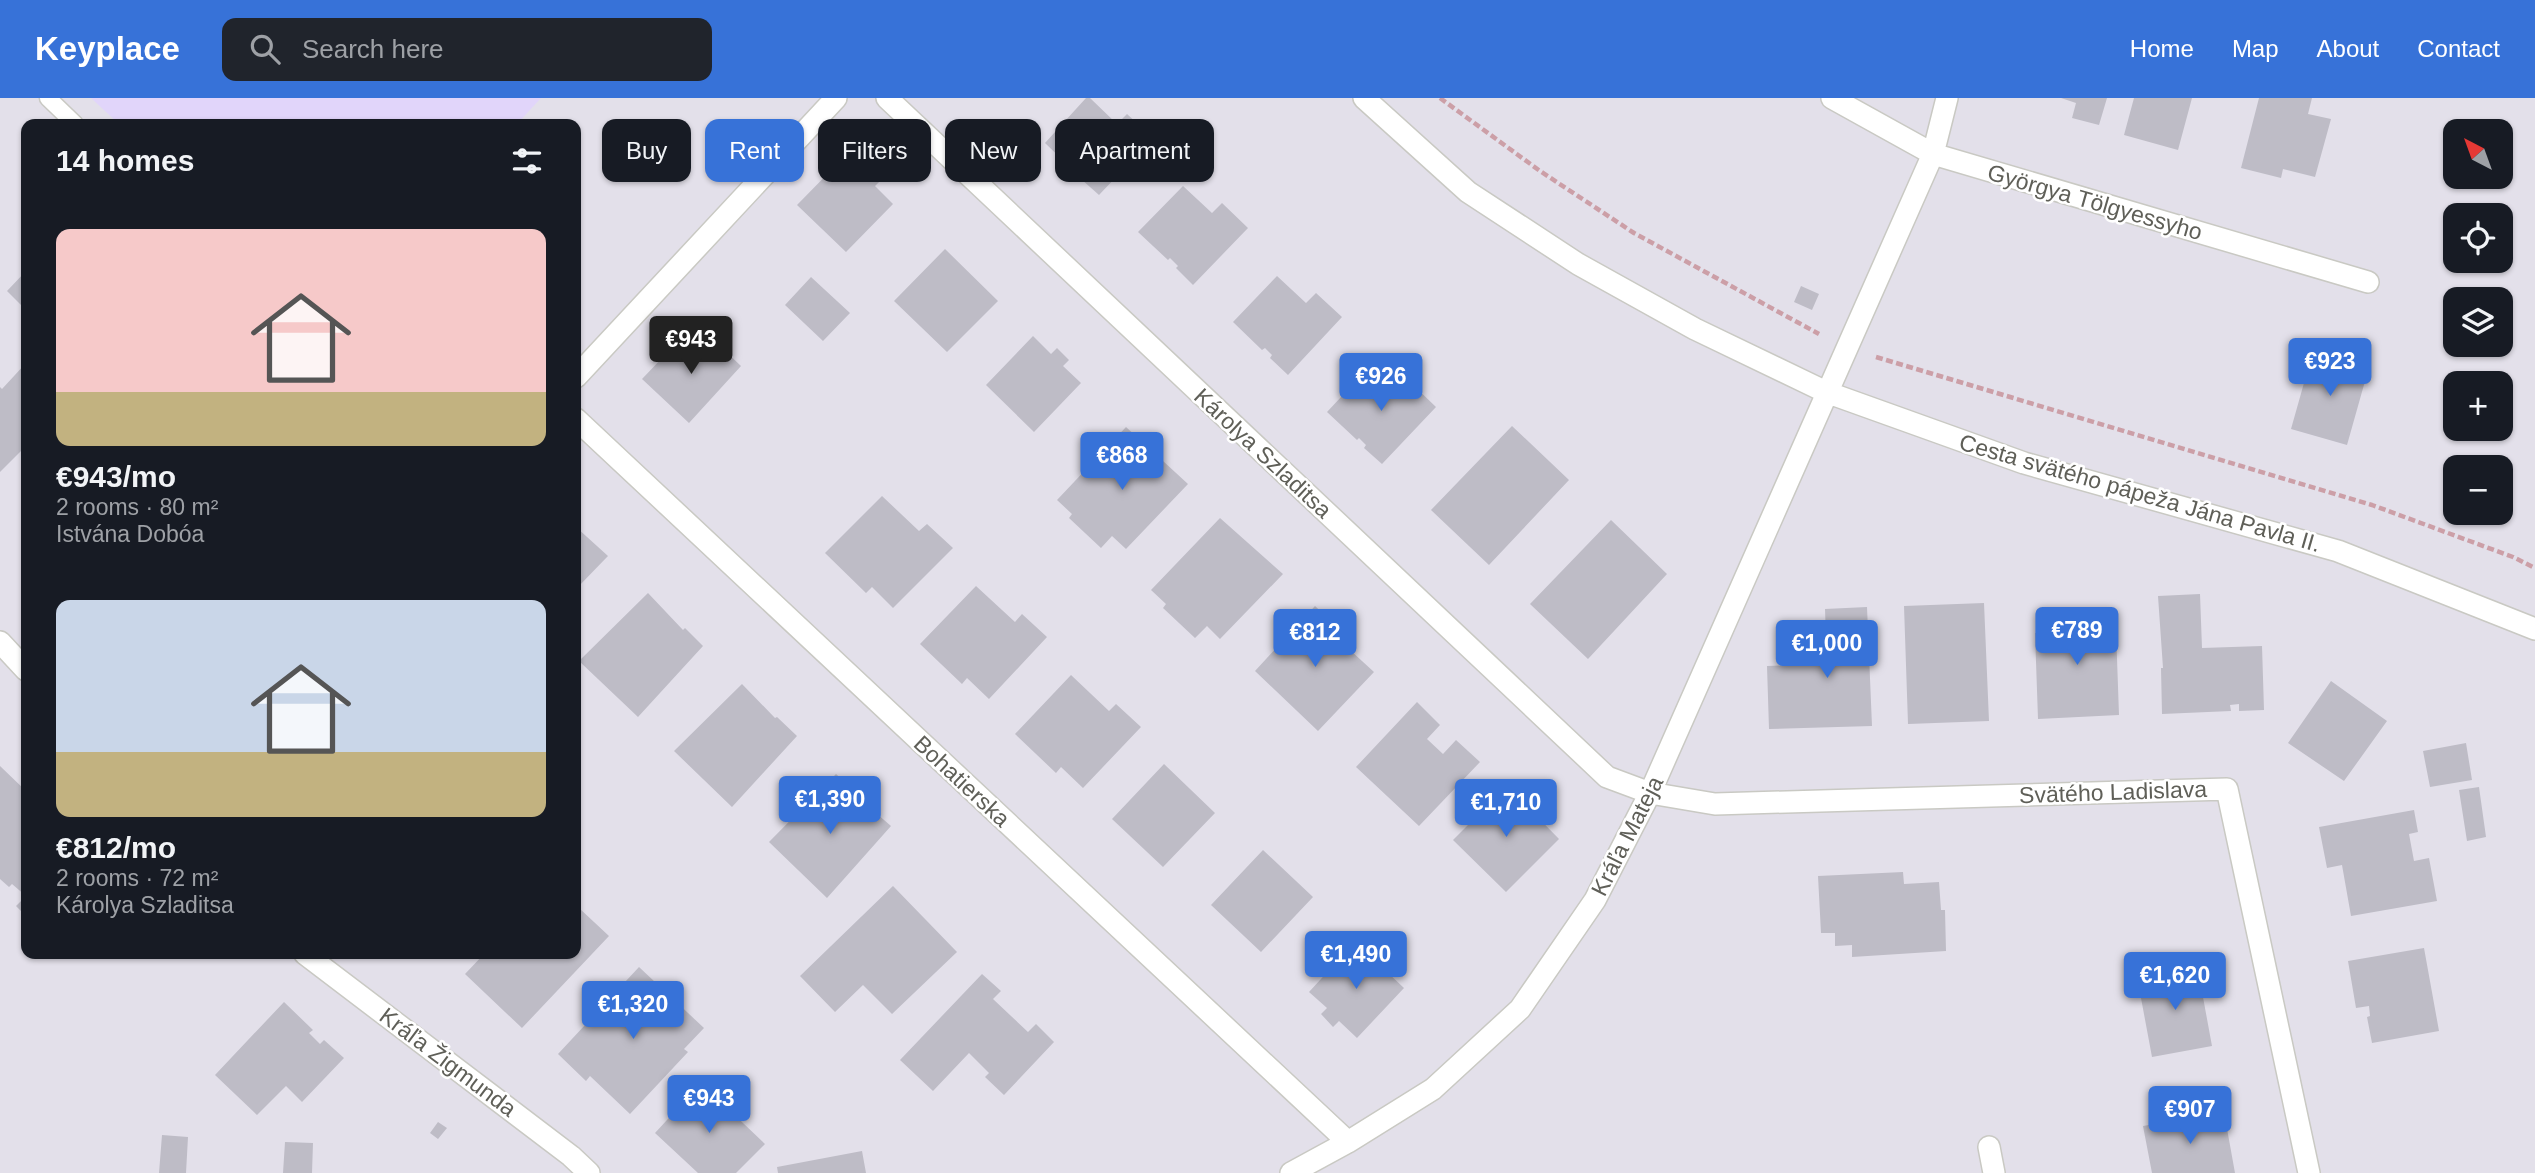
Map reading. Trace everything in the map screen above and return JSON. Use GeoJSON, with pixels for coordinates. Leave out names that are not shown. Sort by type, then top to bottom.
{"type":"FeatureCollection","features":[{"type":"Feature","properties":{"kind":"street"},"geometry":{"type":"LineString","coordinates":[[581,372],[836,98]]}},
{"type":"Feature","properties":{"kind":"street","name":"Károlya Szladitsa"},"geometry":{"type":"LineString","coordinates":[[887,98],[1607,777],[1650,793]]}},
{"type":"Feature","properties":{"kind":"street","name":"Cesta svätého pápeža Jána Pavla II."},"geometry":{"type":"LineString","coordinates":[[1364,98],[1468,192],[1578,264],[1696,329],[1826,392],[2024,463],[2338,551],[2535,629]]}},
{"type":"Feature","properties":{"kind":"street","name":"Györgya Tölgyessyho"},"geometry":{"type":"LineString","coordinates":[[1832,98],[1933,154],[2368,282]]}},
{"type":"Feature","properties":{"kind":"street","name":"Kráľa Mateja"},"geometry":{"type":"LineString","coordinates":[[1291,1173],[1348,1142],[1433,1089],[1520,1009],[1595,900],[1650,793],[1933,154],[1947,98]]}},
{"type":"Feature","properties":{"kind":"street","name":"Bohatierska"},"geometry":{"type":"LineString","coordinates":[[581,424],[1348,1142]]}},
{"type":"Feature","properties":{"kind":"street"},"geometry":{"type":"LineString","coordinates":[[0,642],[21,665]]}},
{"type":"Feature","properties":{"kind":"street","name":"Svätého Ladislava"},"geometry":{"type":"LineString","coordinates":[[1650,793],[1715,804],[2227,789],[2309,1173]]}},
{"type":"Feature","properties":{"kind":"street","name":"Kráľa Žigmunda"},"geometry":{"type":"LineString","coordinates":[[312,959],[571,1156],[589,1173]]}},
{"type":"Feature","properties":{"kind":"street"},"geometry":{"type":"LineString","coordinates":[[1989,1147],[1994,1173]]}},
{"type":"Feature","properties":{"kind":"lane"},"geometry":{"type":"LineString","coordinates":[[48,98],[70,119]]}},
{"type":"Feature","properties":{"kind":"path"},"geometry":{"type":"LineString","coordinates":[[1440,98],[1540,171],[1634,233],[1824,337]]}},
{"type":"Feature","properties":{"kind":"path"},"geometry":{"type":"LineString","coordinates":[[1872,356],[2372,505],[2513,557],[2535,568]]}},
{"type":"Feature","properties":{"kind":"shaded area"},"geometry":{"type":"Polygon","coordinates":[[[91,98],[541,98],[522,119],[114,119],[91,98]]]}},
{"type":"Feature","properties":{"kind":"building"},"geometry":{"type":"Polygon","coordinates":[[[1086,98],[1090,98],[1112,119],[1067,119],[1086,98]]]}},
{"type":"Feature","properties":{"kind":"building"},"geometry":{"type":"Polygon","coordinates":[[[2061,98],[2107,98],[2099,125],[2072,118],[2076,103],[2061,98]]]}},
{"type":"Feature","properties":{"kind":"building"},"geometry":{"type":"Polygon","coordinates":[[[2134,98],[2192,98],[2178,150],[2124,135],[2134,98]]]}},
{"type":"Feature","properties":{"kind":"building"},"geometry":{"type":"Polygon","coordinates":[[[2259,98],[2312,98],[2308,114],[2331,119],[2315,177],[2283,169],[2281,178],[2241,168],[2259,98]]]}},
{"type":"Feature","properties":{"kind":"building"},"geometry":{"type":"Polygon","coordinates":[[[1055,132],[1055,153],[1045,143],[1055,132]]]}},
{"type":"Feature","properties":{"kind":"building"},"geometry":{"type":"Polygon","coordinates":[[[820,182],[879,182],[875,186],[893,204],[846,252],[797,205],[820,182]]]}},
{"type":"Feature","properties":{"kind":"building"},"geometry":{"type":"Polygon","coordinates":[[[1084,182],[1111,182],[1099,195],[1084,182]]]}},
{"type":"Feature","properties":{"kind":"building"},"geometry":{"type":"Polygon","coordinates":[[[1183,186],[1212,213],[1222,203],[1248,228],[1193,285],[1170,258],[1168,260],[1138,232],[1183,186]]]}},
{"type":"Feature","properties":{"kind":"building"},"geometry":{"type":"Polygon","coordinates":[[[945,249],[998,301],[947,352],[894,301],[945,249]]]}},
{"type":"Feature","properties":{"kind":"building"},"geometry":{"type":"Polygon","coordinates":[[[21,276],[21,305],[7,291],[21,276]]]}},
{"type":"Feature","properties":{"kind":"building"},"geometry":{"type":"Polygon","coordinates":[[[1277,276],[1306,303],[1316,293],[1342,317],[1288,375],[1270,358],[1272,355],[1265,348],[1262,350],[1233,322],[1277,276]]]}},
{"type":"Feature","properties":{"kind":"building"},"geometry":{"type":"Polygon","coordinates":[[[811,277],[850,313],[823,341],[785,305],[811,277]]]}},
{"type":"Feature","properties":{"kind":"building"},"geometry":{"type":"Polygon","coordinates":[[[1801,286],[1819,294],[1812,310],[1794,302],[1801,286]]]}},
{"type":"Feature","properties":{"kind":"building"},"geometry":{"type":"Polygon","coordinates":[[[686,333],[709,355],[719,345],[741,366],[689,423],[642,379],[686,333]]]}},
{"type":"Feature","properties":{"kind":"building"},"geometry":{"type":"Polygon","coordinates":[[[1033,336],[1051,354],[1057,348],[1069,360],[1063,366],[1081,383],[1034,432],[986,385],[1033,336]]]}},
{"type":"Feature","properties":{"kind":"building"},"geometry":{"type":"Polygon","coordinates":[[[2313,351],[2369,367],[2347,445],[2291,429],[2313,351]]]}},
{"type":"Feature","properties":{"kind":"building"},"geometry":{"type":"Polygon","coordinates":[[[1371,365],[1400,393],[1410,382],[1436,407],[1382,464],[1364,448],[1366,445],[1359,438],[1357,440],[1327,412],[1371,365]]]}},
{"type":"Feature","properties":{"kind":"building"},"geometry":{"type":"Polygon","coordinates":[[[21,368],[21,451],[0,472],[0,387],[2,389],[21,368]]]}},
{"type":"Feature","properties":{"kind":"building"},"geometry":{"type":"Polygon","coordinates":[[[1512,426],[1569,480],[1489,565],[1431,510],[1512,426]]]}},
{"type":"Feature","properties":{"kind":"building"},"geometry":{"type":"Polygon","coordinates":[[[1126,427],[1188,484],[1126,549],[1112,536],[1101,548],[1069,518],[1072,514],[1057,500],[1126,427]]]}},
{"type":"Feature","properties":{"kind":"building"},"geometry":{"type":"Polygon","coordinates":[[[882,496],[919,531],[927,524],[953,548],[893,608],[872,587],[866,593],[825,553],[882,496]]]}},
{"type":"Feature","properties":{"kind":"building"},"geometry":{"type":"Polygon","coordinates":[[[1220,518],[1283,574],[1220,639],[1207,626],[1195,638],[1163,608],[1166,604],[1151,590],[1220,518]]]}},
{"type":"Feature","properties":{"kind":"building"},"geometry":{"type":"Polygon","coordinates":[[[1611,520],[1667,574],[1588,659],[1530,604],[1611,520]]]}},
{"type":"Feature","properties":{"kind":"building"},"geometry":{"type":"Polygon","coordinates":[[[581,532],[608,556],[581,584],[581,532]]]}},
{"type":"Feature","properties":{"kind":"building"},"geometry":{"type":"Polygon","coordinates":[[[976,586],[1015,622],[1022,614],[1047,637],[989,699],[967,678],[962,684],[920,644],[976,586]]]}},
{"type":"Feature","properties":{"kind":"building"},"geometry":{"type":"Polygon","coordinates":[[[648,593],[683,630],[685,628],[703,646],[638,717],[581,663],[581,659],[648,593]]]}},
{"type":"Feature","properties":{"kind":"building"},"geometry":{"type":"Polygon","coordinates":[[[2200,594],[2202,648],[2262,646],[2264,710],[2239,711],[2239,704],[2230,705],[2231,711],[2162,714],[2163,668],[2158,596],[2200,594]]]}},
{"type":"Feature","properties":{"kind":"building"},"geometry":{"type":"Polygon","coordinates":[[[1984,603],[1989,721],[1908,724],[1904,606],[1984,603]]]}},
{"type":"Feature","properties":{"kind":"building"},"geometry":{"type":"Polygon","coordinates":[[[1315,606],[1355,644],[1350,650],[1374,672],[1318,731],[1255,671],[1315,606]]]}},
{"type":"Feature","properties":{"kind":"building"},"geometry":{"type":"Polygon","coordinates":[[[1867,607],[1872,726],[1769,729],[1767,666],[1827,664],[1825,609],[1867,607]]]}},
{"type":"Feature","properties":{"kind":"building"},"geometry":{"type":"Polygon","coordinates":[[[2100,609],[2101,630],[2116,630],[2119,715],[2038,719],[2035,633],[2050,633],[2049,611],[2100,609]]]}},
{"type":"Feature","properties":{"kind":"building"},"geometry":{"type":"Polygon","coordinates":[[[1071,675],[1109,711],[1116,704],[1141,727],[1083,788],[1061,767],[1056,773],[1015,734],[1071,675]]]}},
{"type":"Feature","properties":{"kind":"building"},"geometry":{"type":"Polygon","coordinates":[[[2331,681],[2387,721],[2344,781],[2288,743],[2331,681]]]}},
{"type":"Feature","properties":{"kind":"building"},"geometry":{"type":"Polygon","coordinates":[[[742,684],[797,736],[732,807],[674,751],[742,684]]]}},
{"type":"Feature","properties":{"kind":"building"},"geometry":{"type":"Polygon","coordinates":[[[1417,702],[1440,725],[1427,739],[1443,754],[1456,740],[1480,762],[1419,826],[1356,767],[1417,702]]]}},
{"type":"Feature","properties":{"kind":"building"},"geometry":{"type":"Polygon","coordinates":[[[2466,743],[2472,780],[2430,787],[2423,751],[2466,743]]]}},
{"type":"Feature","properties":{"kind":"building"},"geometry":{"type":"Polygon","coordinates":[[[1164,764],[1215,813],[1163,867],[1112,819],[1164,764]]]}},
{"type":"Feature","properties":{"kind":"building"},"geometry":{"type":"Polygon","coordinates":[[[0,766],[21,786],[21,892],[12,884],[9,887],[0,879],[0,766]]]}},
{"type":"Feature","properties":{"kind":"building"},"geometry":{"type":"Polygon","coordinates":[[[836,774],[857,793],[855,795],[891,826],[827,898],[769,842],[836,774]]]}},
{"type":"Feature","properties":{"kind":"building"},"geometry":{"type":"Polygon","coordinates":[[[1507,786],[1559,839],[1506,892],[1453,840],[1507,786]]]}},
{"type":"Feature","properties":{"kind":"building"},"geometry":{"type":"Polygon","coordinates":[[[2479,787],[2486,837],[2467,841],[2459,790],[2479,787]]]}},
{"type":"Feature","properties":{"kind":"building"},"geometry":{"type":"Polygon","coordinates":[[[2414,810],[2418,832],[2409,834],[2414,861],[2429,858],[2437,901],[2351,916],[2342,865],[2327,868],[2319,827],[2414,810]]]}},
{"type":"Feature","properties":{"kind":"building"},"geometry":{"type":"Polygon","coordinates":[[[1263,850],[1313,897],[1261,952],[1211,905],[1263,850]]]}},
{"type":"Feature","properties":{"kind":"building"},"geometry":{"type":"Polygon","coordinates":[[[1903,872],[1904,884],[1939,882],[1941,910],[1945,910],[1946,951],[1852,957],[1852,945],[1835,946],[1835,933],[1821,933],[1818,876],[1903,872]]]}},
{"type":"Feature","properties":{"kind":"building"},"geometry":{"type":"Polygon","coordinates":[[[893,886],[957,952],[892,1014],[863,985],[835,1012],[800,976],[893,886]]]}},
{"type":"Feature","properties":{"kind":"building"},"geometry":{"type":"Polygon","coordinates":[[[581,910],[609,936],[522,1028],[465,974],[479,959],[581,959],[581,910]]]}},
{"type":"Feature","properties":{"kind":"building"},"geometry":{"type":"Polygon","coordinates":[[[1355,942],[1404,988],[1357,1038],[1339,1021],[1333,1027],[1321,1014],[1327,1008],[1309,992],[1355,942]]]}},
{"type":"Feature","properties":{"kind":"building"},"geometry":{"type":"Polygon","coordinates":[[[2424,948],[2439,1031],[2372,1043],[2367,1017],[2370,1016],[2369,1006],[2356,1008],[2348,961],[2424,948]]]}},
{"type":"Feature","properties":{"kind":"building"},"geometry":{"type":"Polygon","coordinates":[[[639,967],[704,1028],[684,1049],[688,1052],[630,1114],[590,1076],[586,1081],[558,1054],[639,967]]]}},
{"type":"Feature","properties":{"kind":"building"},"geometry":{"type":"Polygon","coordinates":[[[2204,967],[2198,970],[2212,1046],[2152,1057],[2138,982],[2132,983],[2130,980],[2204,967]]]}},
{"type":"Feature","properties":{"kind":"building"},"geometry":{"type":"Polygon","coordinates":[[[982,974],[1001,991],[993,999],[1028,1032],[1036,1024],[1054,1042],[1004,1095],[985,1077],[989,1073],[969,1053],[933,1091],[900,1060],[982,974]]]}},
{"type":"Feature","properties":{"kind":"building"},"geometry":{"type":"Polygon","coordinates":[[[284,1002],[313,1030],[309,1033],[320,1044],[324,1040],[344,1058],[302,1102],[286,1086],[257,1115],[215,1075],[284,1002]]]}},
{"type":"Feature","properties":{"kind":"building"},"geometry":{"type":"Polygon","coordinates":[[[701,1083],[765,1144],[736,1173],[698,1173],[655,1133],[701,1083]]]}},
{"type":"Feature","properties":{"kind":"building"},"geometry":{"type":"Polygon","coordinates":[[[2224,1112],[2235,1173],[2152,1173],[2143,1126],[2224,1112]]]}},
{"type":"Feature","properties":{"kind":"building"},"geometry":{"type":"Polygon","coordinates":[[[438,1122],[447,1128],[438,1139],[430,1133],[438,1122]]]}},
{"type":"Feature","properties":{"kind":"building"},"geometry":{"type":"Polygon","coordinates":[[[162,1135],[188,1137],[186,1173],[159,1173],[162,1135]]]}},
{"type":"Feature","properties":{"kind":"building"},"geometry":{"type":"Polygon","coordinates":[[[285,1142],[313,1143],[312,1173],[283,1173],[285,1142]]]}},
{"type":"Feature","properties":{"kind":"building"},"geometry":{"type":"Polygon","coordinates":[[[862,1151],[866,1173],[778,1173],[777,1167],[862,1151]]]}}]}
